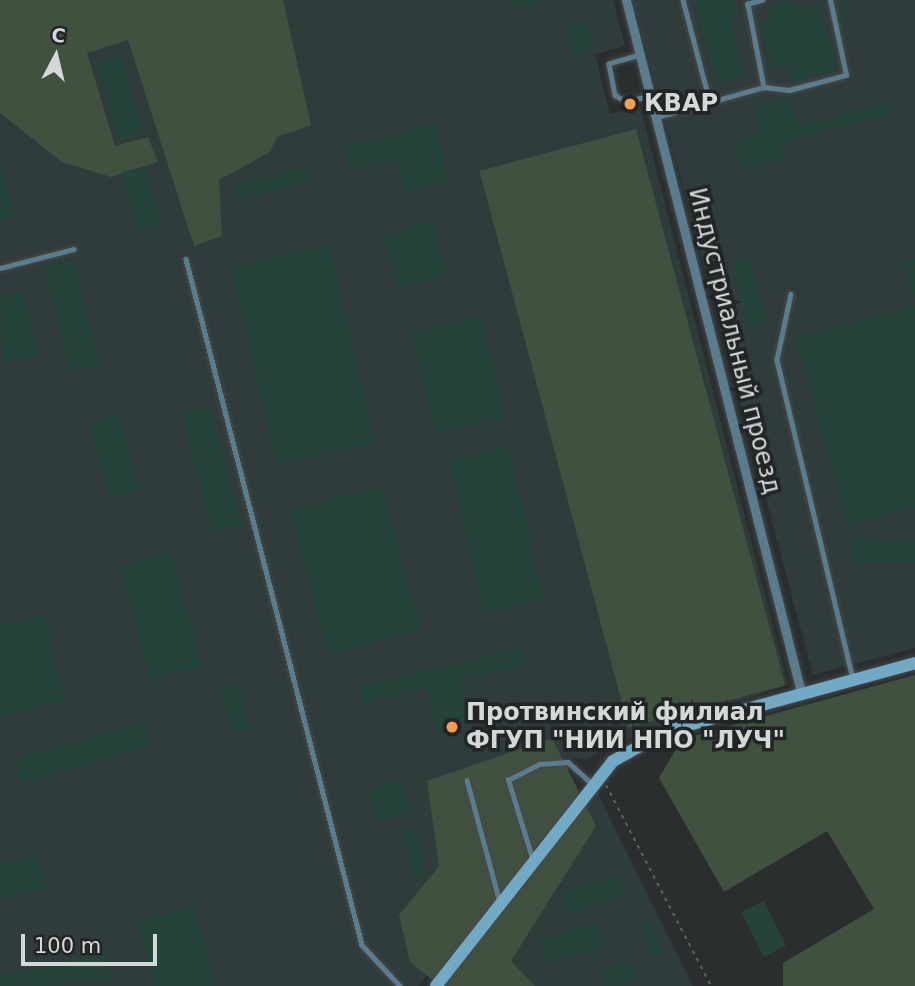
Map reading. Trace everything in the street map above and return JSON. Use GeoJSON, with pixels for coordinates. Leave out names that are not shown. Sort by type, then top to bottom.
{"type":"FeatureCollection","features":[{"type":"Feature","properties":{"kind":"street","name":"Индустриальный проезд"},"geometry":{"type":"LineString","coordinates":[[626,0],[801,692]]}},
{"type":"Feature","properties":{"kind":"street"},"geometry":{"type":"LineString","coordinates":[[436,986],[499,899],[596,778],[667,731],[801,692],[915,663]]}},
{"type":"Feature","properties":{"kind":"lane"},"geometry":{"type":"LineString","coordinates":[[683,0],[710,102]]}},
{"type":"Feature","properties":{"kind":"lane"},"geometry":{"type":"LineString","coordinates":[[763,0],[747,2],[764,88]]}},
{"type":"Feature","properties":{"kind":"lane"},"geometry":{"type":"LineString","coordinates":[[657,117],[764,88],[789,90],[846,75],[830,0]]}},
{"type":"Feature","properties":{"kind":"lane"},"geometry":{"type":"LineString","coordinates":[[640,55],[609,64],[615,95],[625,101],[651,96]]}},
{"type":"Feature","properties":{"kind":"lane"},"geometry":{"type":"LineString","coordinates":[[0,268],[74,249]]}},
{"type":"Feature","properties":{"kind":"lane"},"geometry":{"type":"LineString","coordinates":[[186,259],[362,945],[400,986]]}},
{"type":"Feature","properties":{"kind":"lane"},"geometry":{"type":"LineString","coordinates":[[791,294],[778,360],[853,679]]}},
{"type":"Feature","properties":{"kind":"lane"},"geometry":{"type":"LineString","coordinates":[[532,858],[508,780],[538,764],[568,762],[596,778]]}},
{"type":"Feature","properties":{"kind":"lane"},"geometry":{"type":"LineString","coordinates":[[467,780],[499,899]]}},
{"type":"Feature","properties":{"kind":"path"},"geometry":{"type":"LineString","coordinates":[[596,778],[711,986]]}},
{"type":"Feature","properties":{"kind":"shaded area"},"geometry":{"type":"Polygon","coordinates":[[[0,0],[613,0],[625,46],[595,54],[610,114],[640,106],[788,685],[653,728],[586,759],[555,756],[521,852],[419,986],[0,986],[0,0]]]}},
{"type":"Feature","properties":{"kind":"shaded area"},"geometry":{"type":"Polygon","coordinates":[[[633,0],[915,0],[915,648],[813,675],[633,0]]]}},
{"type":"Feature","properties":{"kind":"shaded area"},"geometry":{"type":"Polygon","coordinates":[[[596,790],[693,986],[451,986],[596,790]]]}},
{"type":"Feature","properties":{"kind":"green space"},"geometry":{"type":"Polygon","coordinates":[[[0,0],[283,0],[311,125],[277,137],[270,152],[219,180],[222,236],[194,246],[128,40],[87,53],[115,146],[148,137],[158,162],[111,177],[62,162],[0,113],[0,0]]]}},
{"type":"Feature","properties":{"kind":"green space"},"geometry":{"type":"Polygon","coordinates":[[[636,129],[785,685],[629,727],[480,171],[636,129]]]}},
{"type":"Feature","properties":{"kind":"green space"},"geometry":{"type":"Polygon","coordinates":[[[915,675],[915,986],[783,986],[783,963],[874,909],[827,831],[724,892],[659,778],[682,739],[915,675]]]}},
{"type":"Feature","properties":{"kind":"green space"},"geometry":{"type":"Polygon","coordinates":[[[552,738],[596,826],[511,961],[535,986],[440,986],[410,962],[399,915],[439,866],[427,781],[552,738]]]}},
{"type":"Feature","properties":{"kind":"building"},"geometry":{"type":"Polygon","coordinates":[[[511,0],[542,0],[542,3],[514,10],[511,0]]]}},
{"type":"Feature","properties":{"kind":"building"},"geometry":{"type":"Polygon","coordinates":[[[693,0],[735,0],[739,17],[730,20],[745,75],[716,83],[693,0]]]}},
{"type":"Feature","properties":{"kind":"building"},"geometry":{"type":"Polygon","coordinates":[[[790,0],[798,9],[819,4],[837,69],[792,82],[788,65],[772,69],[759,22],[772,19],[768,6],[790,0]]]}},
{"type":"Feature","properties":{"kind":"building"},"geometry":{"type":"Polygon","coordinates":[[[837,0],[844,0],[844,56],[837,56],[837,0]]]}},
{"type":"Feature","properties":{"kind":"building"},"geometry":{"type":"Polygon","coordinates":[[[586,20],[595,51],[574,57],[565,26],[586,20]]]}},
{"type":"Feature","properties":{"kind":"building"},"geometry":{"type":"Polygon","coordinates":[[[121,56],[143,134],[118,141],[96,63],[121,56]]]}},
{"type":"Feature","properties":{"kind":"building"},"geometry":{"type":"Polygon","coordinates":[[[790,96],[798,126],[888,103],[891,114],[793,139],[781,146],[784,159],[741,170],[732,142],[760,133],[753,107],[790,96]]]}},
{"type":"Feature","properties":{"kind":"building"},"geometry":{"type":"Polygon","coordinates":[[[437,124],[447,183],[406,193],[398,160],[350,171],[344,146],[437,124]]]}},
{"type":"Feature","properties":{"kind":"building"},"geometry":{"type":"Polygon","coordinates":[[[146,166],[161,226],[137,232],[122,172],[146,166]]]}},
{"type":"Feature","properties":{"kind":"building"},"geometry":{"type":"Polygon","coordinates":[[[308,166],[312,182],[238,200],[234,184],[308,166]]]}},
{"type":"Feature","properties":{"kind":"building"},"geometry":{"type":"Polygon","coordinates":[[[0,168],[15,216],[0,220],[0,168]]]}},
{"type":"Feature","properties":{"kind":"building"},"geometry":{"type":"Polygon","coordinates":[[[433,222],[447,275],[397,289],[383,235],[433,222]]]}},
{"type":"Feature","properties":{"kind":"building"},"geometry":{"type":"Polygon","coordinates":[[[329,244],[375,443],[276,465],[231,267],[329,244]]]}},
{"type":"Feature","properties":{"kind":"building"},"geometry":{"type":"Polygon","coordinates":[[[750,256],[767,324],[748,329],[732,261],[750,256]]]}},
{"type":"Feature","properties":{"kind":"building"},"geometry":{"type":"Polygon","coordinates":[[[915,258],[915,296],[912,296],[904,260],[915,258]]]}},
{"type":"Feature","properties":{"kind":"building"},"geometry":{"type":"Polygon","coordinates":[[[73,260],[99,365],[70,372],[44,267],[73,260]]]}},
{"type":"Feature","properties":{"kind":"building"},"geometry":{"type":"Polygon","coordinates":[[[23,291],[38,355],[3,363],[0,296],[23,291]]]}},
{"type":"Feature","properties":{"kind":"building"},"geometry":{"type":"Polygon","coordinates":[[[915,305],[915,507],[847,526],[796,338],[915,305]]]}},
{"type":"Feature","properties":{"kind":"building"},"geometry":{"type":"Polygon","coordinates":[[[482,316],[505,417],[435,434],[412,332],[482,316]]]}},
{"type":"Feature","properties":{"kind":"building"},"geometry":{"type":"Polygon","coordinates":[[[209,405],[241,525],[212,533],[180,413],[209,405]]]}},
{"type":"Feature","properties":{"kind":"building"},"geometry":{"type":"Polygon","coordinates":[[[119,415],[139,490],[109,498],[89,423],[119,415]]]}},
{"type":"Feature","properties":{"kind":"building"},"geometry":{"type":"Polygon","coordinates":[[[508,446],[544,600],[484,614],[449,460],[508,446]]]}},
{"type":"Feature","properties":{"kind":"building"},"geometry":{"type":"Polygon","coordinates":[[[382,486],[421,630],[328,655],[289,511],[382,486]]]}},
{"type":"Feature","properties":{"kind":"building"},"geometry":{"type":"Polygon","coordinates":[[[851,538],[915,538],[915,564],[851,564],[851,538]]]}},
{"type":"Feature","properties":{"kind":"building"},"geometry":{"type":"Polygon","coordinates":[[[171,552],[202,666],[150,680],[120,566],[171,552]]]}},
{"type":"Feature","properties":{"kind":"building"},"geometry":{"type":"Polygon","coordinates":[[[44,615],[65,701],[0,717],[0,626],[44,615]]]}},
{"type":"Feature","properties":{"kind":"building"},"geometry":{"type":"Polygon","coordinates":[[[522,648],[526,665],[460,681],[470,723],[437,731],[426,689],[361,705],[357,687],[522,648]]]}},
{"type":"Feature","properties":{"kind":"building"},"geometry":{"type":"Polygon","coordinates":[[[237,682],[250,728],[233,733],[220,687],[237,682]]]}},
{"type":"Feature","properties":{"kind":"building"},"geometry":{"type":"Polygon","coordinates":[[[145,722],[152,746],[22,783],[15,759],[145,722]]]}},
{"type":"Feature","properties":{"kind":"building"},"geometry":{"type":"Polygon","coordinates":[[[402,780],[411,812],[377,821],[368,790],[402,780]]]}},
{"type":"Feature","properties":{"kind":"building"},"geometry":{"type":"Polygon","coordinates":[[[414,829],[426,877],[414,879],[402,832],[414,829]]]}},
{"type":"Feature","properties":{"kind":"building"},"geometry":{"type":"Polygon","coordinates":[[[38,855],[46,888],[0,899],[0,865],[38,855]]]}},
{"type":"Feature","properties":{"kind":"building"},"geometry":{"type":"Polygon","coordinates":[[[619,875],[625,896],[567,913],[561,892],[619,875]]]}},
{"type":"Feature","properties":{"kind":"building"},"geometry":{"type":"Polygon","coordinates":[[[764,901],[786,946],[763,957],[742,912],[764,901]]]}},
{"type":"Feature","properties":{"kind":"building"},"geometry":{"type":"Polygon","coordinates":[[[194,906],[216,986],[155,986],[137,922],[194,906]]]}},
{"type":"Feature","properties":{"kind":"building"},"geometry":{"type":"Polygon","coordinates":[[[653,921],[662,954],[650,957],[641,924],[653,921]]]}},
{"type":"Feature","properties":{"kind":"building"},"geometry":{"type":"Polygon","coordinates":[[[598,924],[604,948],[546,963],[540,939],[598,924]]]}},
{"type":"Feature","properties":{"kind":"building"},"geometry":{"type":"Polygon","coordinates":[[[105,952],[113,983],[0,986],[0,977],[105,952]]]}},
{"type":"Feature","properties":{"kind":"building"},"geometry":{"type":"Polygon","coordinates":[[[632,960],[638,981],[604,986],[599,970],[632,960]]]}},
{"type":"Feature","properties":{"kind":"place","name":"КВАР"},"geometry":{"type":"Point","coordinates":[630,104]}},
{"type":"Feature","properties":{"kind":"place","name":"Протвинский филиал ФГУП \"НИИ НПО \"ЛУЧ\""},"geometry":{"type":"Point","coordinates":[452,727]}}]}
